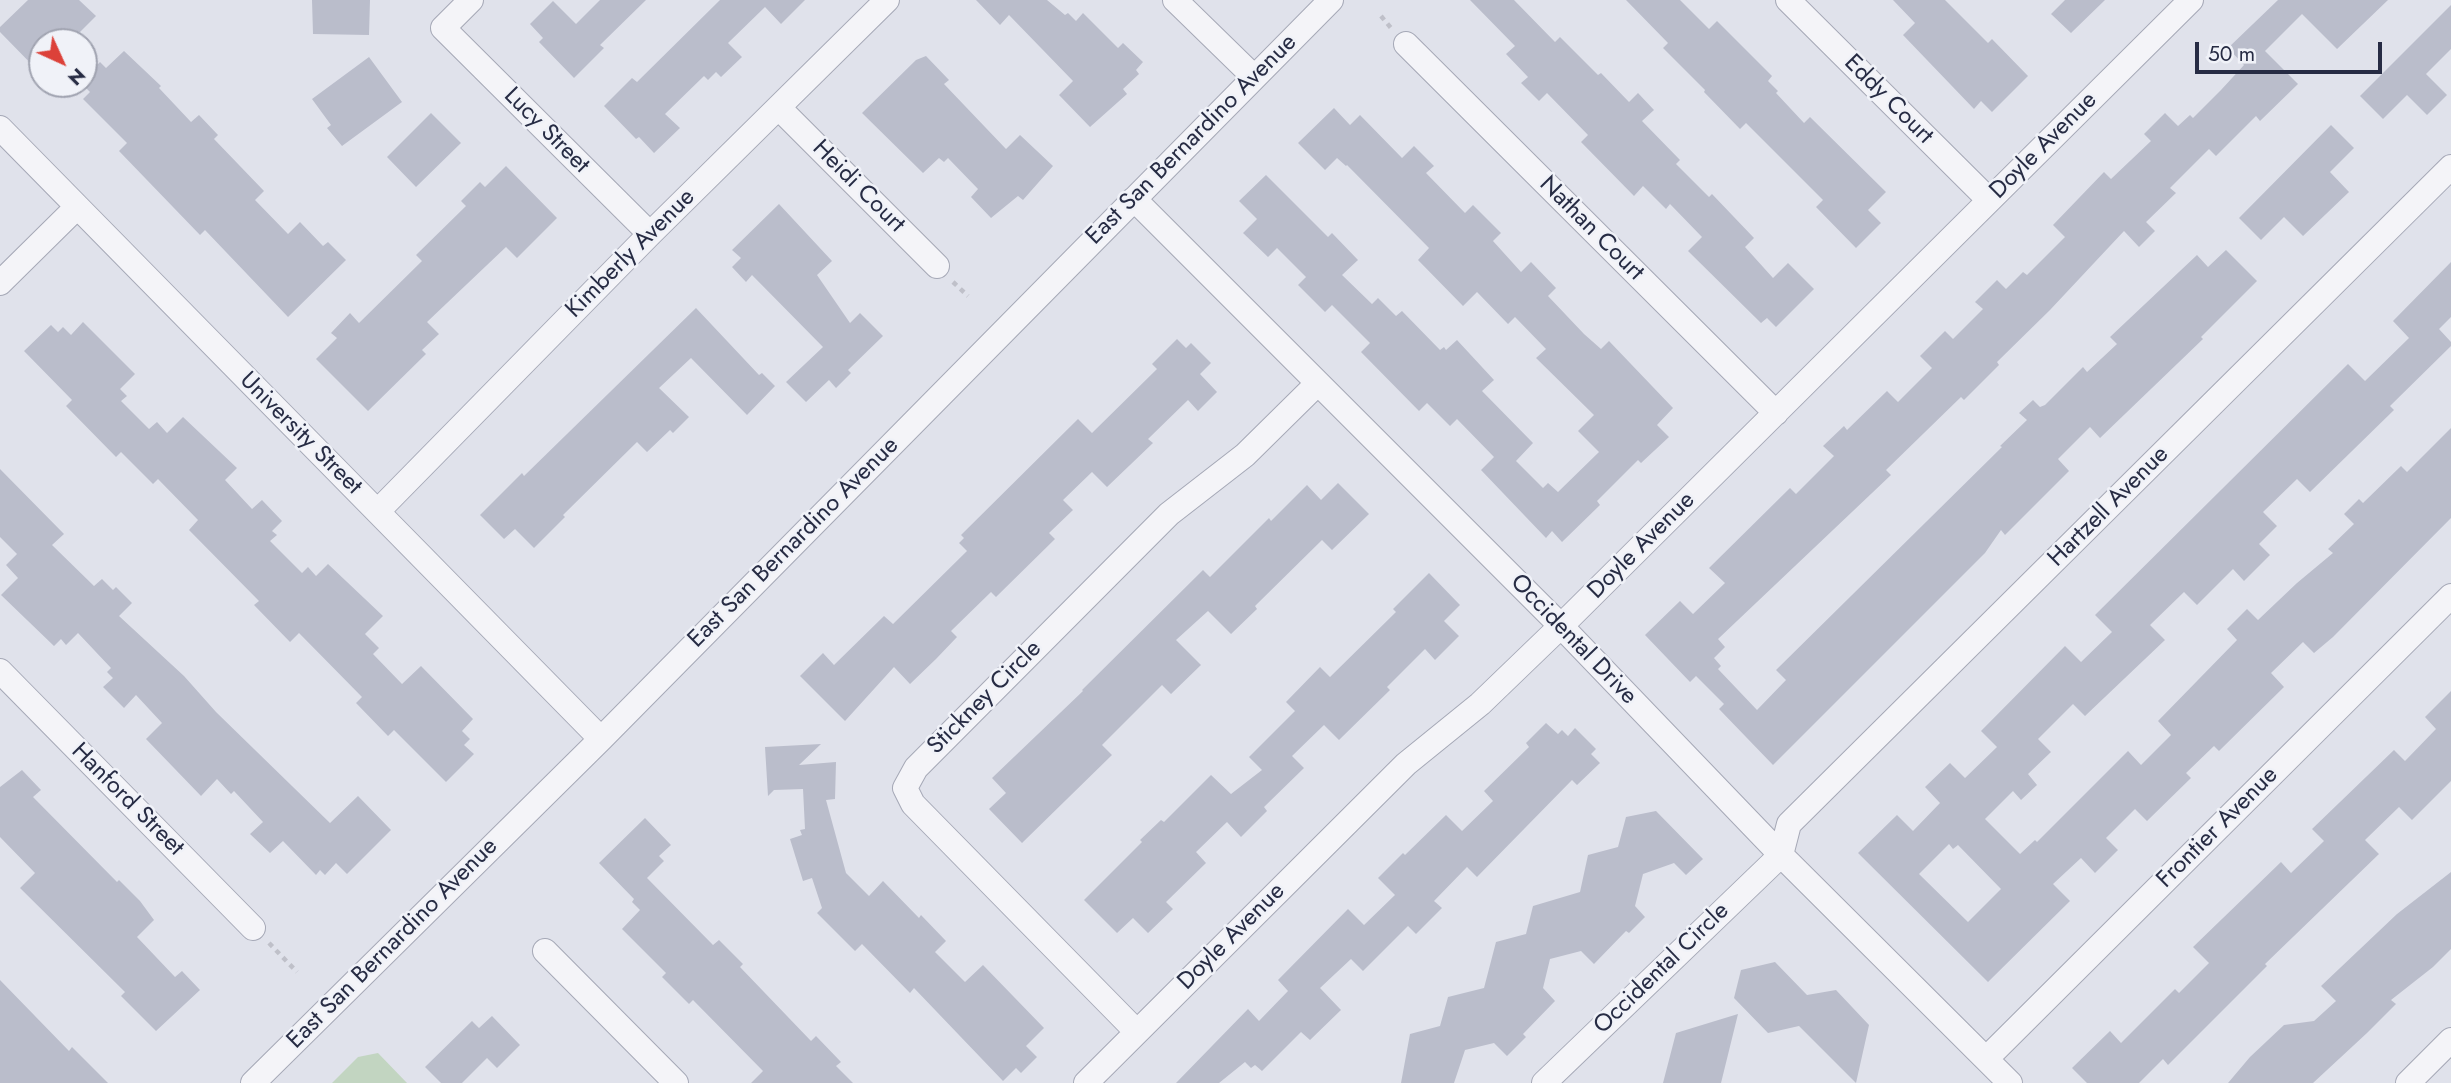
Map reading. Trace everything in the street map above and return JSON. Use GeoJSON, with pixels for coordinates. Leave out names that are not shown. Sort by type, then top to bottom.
{"type":"FeatureCollection","features":[{"type":"Feature","properties":{"kind":"street","name":"Lucy Street"},"geometry":{"type":"LineString","coordinates":[[471,0],[443,28],[650,234]]}},
{"type":"Feature","properties":{"kind":"street","name":"Kimberly Avenue"},"geometry":{"type":"LineString","coordinates":[[378,511],[650,234],[887,0]]}},
{"type":"Feature","properties":{"kind":"street"},"geometry":{"type":"LineString","coordinates":[[1175,0],[1254,77]]}},
{"type":"Feature","properties":{"kind":"street","name":"East San Bernardino Avenue"},"geometry":{"type":"LineString","coordinates":[[253,1083],[601,739],[1331,0]]}},
{"type":"Feature","properties":{"kind":"street","name":"Eddy Court"},"geometry":{"type":"LineString","coordinates":[[1787,0],[1989,200]]}},
{"type":"Feature","properties":{"kind":"street","name":"Doyle Avenue"},"geometry":{"type":"LineString","coordinates":[[1086,1083],[1406,764],[1480,704],[1561,625],[2191,0]]}},
{"type":"Feature","properties":{"kind":"street","name":"Nathan Court"},"geometry":{"type":"LineString","coordinates":[[1406,44],[1776,414]]}},
{"type":"Feature","properties":{"kind":"street","name":"Heidi Court"},"geometry":{"type":"LineString","coordinates":[[779,108],[937,266]]}},
{"type":"Feature","properties":{"kind":"street","name":"University Street"},"geometry":{"type":"LineString","coordinates":[[0,128],[601,739]]}},
{"type":"Feature","properties":{"kind":"street","name":"Hartzell Avenue"},"geometry":{"type":"LineString","coordinates":[[1781,855],[1789,824],[2451,167]]}},
{"type":"Feature","properties":{"kind":"street","name":"Occidental Drive"},"geometry":{"type":"LineString","coordinates":[[1134,199],[1561,625],[1781,855],[2010,1083]]}},
{"type":"Feature","properties":{"kind":"street"},"geometry":{"type":"LineString","coordinates":[[0,283],[76,208]]}},
{"type":"Feature","properties":{"kind":"street","name":"Stickney Circle"},"geometry":{"type":"LineString","coordinates":[[1137,1032],[913,804],[905,788],[916,768],[1170,514],[1245,455],[1318,383]]}},
{"type":"Feature","properties":{"kind":"street","name":"Frontier Avenue"},"geometry":{"type":"LineString","coordinates":[[1986,1059],[2451,596]]}},
{"type":"Feature","properties":{"kind":"street","name":"Hanford Street"},"geometry":{"type":"LineString","coordinates":[[0,671],[253,928]]}},
{"type":"Feature","properties":{"kind":"street","name":"Occidental Circle"},"geometry":{"type":"LineString","coordinates":[[1544,1083],[1781,855]]}},
{"type":"Feature","properties":{"kind":"street"},"geometry":{"type":"LineString","coordinates":[[545,951],[676,1083]]}},
{"type":"Feature","properties":{"kind":"street"},"geometry":{"type":"LineString","coordinates":[[2408,1083],[2451,1040]]}},
{"type":"Feature","properties":{"kind":"path"},"geometry":{"type":"LineString","coordinates":[[253,928],[297,972]]}},
{"type":"Feature","properties":{"kind":"green space"},"geometry":{"type":"Polygon","coordinates":[[[378,1053],[407,1083],[332,1083],[358,1057],[378,1053]]]}},
{"type":"Feature","properties":{"kind":"building"},"geometry":{"type":"Polygon","coordinates":[[[28,0],[79,0],[96,16],[84,28],[28,28],[28,61],[0,32],[0,27],[28,0]]]}},
{"type":"Feature","properties":{"kind":"building"},"geometry":{"type":"Polygon","coordinates":[[[312,0],[370,0],[369,35],[313,34],[312,0]]]}},
{"type":"Feature","properties":{"kind":"building"},"geometry":{"type":"Polygon","coordinates":[[[600,0],[646,0],[600,45],[604,48],[574,78],[539,42],[543,38],[530,24],[553,1],[576,24],[600,0]]]}},
{"type":"Feature","properties":{"kind":"building"},"geometry":{"type":"Polygon","coordinates":[[[720,0],[805,0],[781,24],[765,7],[728,43],[742,57],[721,77],[716,72],[708,80],[704,76],[665,114],[680,128],[654,153],[639,137],[636,139],[604,106],[632,78],[637,82],[720,0]]]}},
{"type":"Feature","properties":{"kind":"building"},"geometry":{"type":"Polygon","coordinates":[[[976,0],[1047,0],[1076,21],[1083,13],[1118,48],[1123,43],[1143,62],[1136,70],[1139,74],[1123,89],[1127,94],[1090,127],[1059,95],[1073,81],[1009,15],[1000,25],[976,0]]]}},
{"type":"Feature","properties":{"kind":"building"},"geometry":{"type":"Polygon","coordinates":[[[1470,0],[1514,0],[1555,42],[1560,37],[1629,102],[1638,93],[1654,110],[1642,121],[1680,160],[1676,164],[1709,197],[1712,194],[1754,238],[1745,247],[1773,278],[1788,263],[1814,289],[1776,327],[1767,318],[1761,323],[1688,251],[1702,237],[1670,204],[1666,209],[1643,186],[1634,196],[1581,142],[1588,135],[1547,93],[1539,101],[1521,83],[1528,77],[1506,54],[1515,46],[1470,0]]]}},
{"type":"Feature","properties":{"kind":"building"},"geometry":{"type":"Polygon","coordinates":[[[1626,0],[1680,0],[1709,29],[1717,21],[1772,76],[1768,81],[1778,91],[1776,93],[1804,123],[1810,117],[1886,192],[1868,210],[1881,223],[1856,248],[1816,207],[1823,200],[1746,123],[1740,129],[1663,48],[1668,43],[1626,0]]]}},
{"type":"Feature","properties":{"kind":"building"},"geometry":{"type":"Polygon","coordinates":[[[1893,0],[1945,0],[1988,43],[1992,39],[2028,76],[1992,112],[1981,101],[1974,109],[1903,35],[1915,23],[1893,0]]]}},
{"type":"Feature","properties":{"kind":"building"},"geometry":{"type":"Polygon","coordinates":[[[2065,0],[2105,0],[2071,33],[2051,14],[2065,0]]]}},
{"type":"Feature","properties":{"kind":"building"},"geometry":{"type":"Polygon","coordinates":[[[2278,0],[2388,0],[2337,49],[2302,14],[2265,51],[2298,84],[2260,121],[2256,116],[2216,156],[2209,149],[2170,188],[2176,193],[2146,222],[2155,231],[2139,247],[2124,231],[1997,362],[1999,365],[1964,400],[1961,397],[1886,470],[1891,475],[1718,639],[1725,647],[1714,658],[1721,666],[1718,669],[1757,710],[1786,680],[1776,670],[2002,447],[2000,446],[2027,420],[2019,413],[2033,400],[2040,407],[2045,405],[2083,367],[2087,372],[2117,344],[2110,337],[2197,255],[2208,267],[2226,250],[2257,281],[2201,337],[2203,339],[2100,438],[2090,427],[2058,459],[2069,471],[2005,535],[2001,530],[1985,553],[1773,765],[1719,709],[1724,704],[1696,676],[1690,682],[1645,635],[1680,601],[1693,614],[1725,583],[1709,568],[1790,488],[1796,494],[1834,456],[1823,446],[1844,426],[1847,430],[1887,391],[1898,402],[1932,368],[1920,356],[1945,331],[1953,339],[1983,309],[1975,302],[1997,280],[2006,289],[2023,272],[2027,275],[2065,237],[2053,225],[2104,172],[2111,179],[2151,141],[2144,134],[2165,113],[2178,126],[2190,115],[2193,118],[2221,90],[2244,65],[2228,48],[2278,0]]]}},
{"type":"Feature","properties":{"kind":"building"},"geometry":{"type":"Polygon","coordinates":[[[2451,5],[2451,49],[2426,74],[2447,95],[2427,115],[2407,95],[2383,119],[2360,96],[2451,5]]]}},
{"type":"Feature","properties":{"kind":"building"},"geometry":{"type":"Polygon","coordinates":[[[124,51],[161,86],[159,88],[191,122],[199,115],[218,135],[214,139],[264,191],[255,200],[288,234],[300,222],[323,246],[328,242],[346,260],[288,317],[205,230],[200,235],[119,151],[127,143],[83,99],[98,98],[98,64],[100,62],[106,68],[124,51]]]}},
{"type":"Feature","properties":{"kind":"building"},"geometry":{"type":"Polygon","coordinates":[[[926,56],[949,80],[944,84],[1006,149],[1020,135],[1053,166],[1023,200],[1018,196],[991,218],[971,197],[978,189],[948,158],[944,162],[939,158],[923,173],[862,113],[916,60],[926,56]]]}},
{"type":"Feature","properties":{"kind":"building"},"geometry":{"type":"Polygon","coordinates":[[[369,57],[402,102],[342,146],[327,128],[331,125],[312,99],[369,57]]]}},
{"type":"Feature","properties":{"kind":"building"},"geometry":{"type":"Polygon","coordinates":[[[1334,108],[1350,125],[1360,115],[1402,158],[1414,146],[1434,166],[1426,173],[1465,213],[1473,205],[1501,233],[1493,241],[1521,272],[1531,262],[1556,288],[1548,296],[1584,334],[1601,349],[1609,341],[1673,408],[1657,425],[1669,437],[1641,463],[1638,460],[1597,501],[1600,505],[1562,542],[1552,531],[1546,538],[1481,470],[1494,457],[1457,419],[1450,426],[1427,403],[1419,411],[1361,352],[1370,343],[1332,305],[1325,312],[1298,285],[1306,277],[1277,248],[1268,257],[1243,233],[1257,219],[1239,201],[1266,175],[1328,237],[1332,233],[1358,260],[1342,275],[1372,304],[1378,298],[1396,316],[1402,311],[1440,350],[1444,347],[1446,350],[1457,340],[1494,380],[1482,391],[1533,443],[1516,461],[1543,488],[1548,483],[1558,492],[1599,452],[1578,431],[1594,415],[1536,358],[1546,349],[1515,317],[1508,324],[1477,292],[1463,306],[1418,260],[1429,248],[1347,165],[1337,158],[1325,170],[1298,143],[1334,108]]]}},
{"type":"Feature","properties":{"kind":"building"},"geometry":{"type":"Polygon","coordinates":[[[431,113],[461,143],[416,187],[387,157],[431,113]]]}},
{"type":"Feature","properties":{"kind":"building"},"geometry":{"type":"Polygon","coordinates":[[[2331,125],[2354,148],[2330,172],[2349,192],[2303,236],[2284,217],[2261,240],[2239,218],[2331,125]]]}},
{"type":"Feature","properties":{"kind":"building"},"geometry":{"type":"Polygon","coordinates":[[[506,166],[557,218],[517,258],[506,247],[427,322],[439,334],[422,350],[426,354],[368,411],[316,359],[337,338],[331,333],[350,313],[359,323],[422,261],[416,255],[466,206],[461,201],[480,182],[485,187],[506,166]]]}},
{"type":"Feature","properties":{"kind":"building"},"geometry":{"type":"Polygon","coordinates":[[[779,204],[832,261],[817,275],[850,323],[860,313],[883,336],[848,370],[851,373],[836,388],[829,380],[806,402],[786,382],[823,347],[752,275],[746,282],[732,267],[741,258],[732,250],[779,204]]]}},
{"type":"Feature","properties":{"kind":"building"},"geometry":{"type":"Polygon","coordinates":[[[2451,262],[2451,317],[2439,329],[2451,342],[2451,346],[2390,406],[2394,410],[2310,492],[2297,479],[2263,512],[2277,526],[2259,544],[2270,555],[2244,581],[2233,569],[2197,605],[2184,592],[2150,625],[2165,640],[2085,716],[2073,704],[2038,739],[2051,752],[2028,774],[2037,785],[2021,800],[2013,791],[1985,819],[2020,854],[2035,840],[2037,842],[2128,751],[2141,765],[2171,735],[2158,721],[2237,640],[2227,629],[2247,609],[2258,620],[2333,553],[2328,549],[2354,524],[2344,514],[2359,499],[2363,503],[2401,466],[2407,472],[2451,428],[2451,518],[2333,637],[2314,653],[2303,642],[2271,673],[2284,687],[2219,751],[2214,746],[2186,773],[2191,778],[2147,821],[2135,809],[2106,838],[2118,850],[2095,873],[2081,858],[2053,884],[2070,901],[1988,982],[1858,853],[1897,815],[1913,831],[1940,803],[1925,787],[1950,763],[1965,778],[1997,747],[1981,731],[2065,646],[2081,662],[2112,632],[2095,615],[2348,364],[2365,381],[2409,338],[2393,321],[2451,262]],[[1949,844],[1919,874],[1968,922],[2001,889],[1958,845],[1953,849],[1949,844]]]}},
{"type":"Feature","properties":{"kind":"building"},"geometry":{"type":"Polygon","coordinates":[[[696,308],[759,375],[762,373],[775,386],[747,415],[691,358],[659,388],[689,417],[673,433],[670,430],[647,452],[637,442],[563,515],[565,517],[534,548],[515,529],[504,539],[480,515],[522,473],[524,476],[696,308]]]}},
{"type":"Feature","properties":{"kind":"building"},"geometry":{"type":"Polygon","coordinates":[[[83,322],[135,374],[120,389],[127,396],[121,401],[149,429],[157,422],[167,433],[183,417],[237,468],[225,480],[252,509],[262,500],[282,521],[272,531],[277,535],[270,541],[302,573],[308,567],[316,576],[328,564],[383,616],[365,634],[379,648],[373,654],[402,684],[421,666],[473,719],[462,731],[470,739],[464,745],[474,754],[446,782],[394,730],[388,736],[356,703],[362,697],[299,633],[290,642],[254,605],[259,601],[189,530],[198,520],[158,479],[153,484],[121,452],[116,457],[66,406],[72,400],[24,351],[51,325],[58,332],[63,327],[71,335],[83,322]]]}},
{"type":"Feature","properties":{"kind":"building"},"geometry":{"type":"Polygon","coordinates":[[[1177,339],[1186,348],[1191,343],[1211,363],[1200,374],[1217,392],[1198,411],[1188,400],[1148,439],[1153,443],[1107,487],[1092,472],[1063,500],[1073,510],[1049,533],[1055,539],[996,597],[991,592],[951,631],[957,637],[936,659],[910,684],[894,667],[845,721],[800,676],[823,653],[834,665],[884,616],[893,624],[967,551],[959,543],[964,538],[961,535],[1078,419],[1092,433],[1157,369],[1152,364],[1177,339]]]}},
{"type":"Feature","properties":{"kind":"building"},"geometry":{"type":"Polygon","coordinates":[[[0,469],[64,534],[52,545],[94,586],[102,579],[113,590],[116,587],[132,603],[119,616],[184,676],[216,712],[330,823],[358,796],[391,830],[347,874],[336,863],[325,875],[320,870],[316,875],[283,841],[270,853],[250,834],[263,822],[234,791],[231,794],[217,779],[201,796],[146,739],[162,723],[136,695],[124,708],[103,687],[113,678],[107,672],[111,668],[78,633],[66,645],[61,639],[54,646],[1,595],[18,578],[6,565],[17,554],[0,537],[0,469]]]}},
{"type":"Feature","properties":{"kind":"building"},"geometry":{"type":"Polygon","coordinates":[[[1338,483],[1369,514],[1332,550],[1322,540],[1255,606],[1257,609],[1231,634],[1208,611],[1176,640],[1201,665],[1171,694],[1162,685],[1102,745],[1112,755],[1022,843],[989,809],[1006,793],[992,778],[1203,570],[1210,577],[1269,518],[1271,521],[1307,485],[1321,500],[1338,483]]]}},
{"type":"Feature","properties":{"kind":"building"},"geometry":{"type":"Polygon","coordinates":[[[1429,573],[1460,605],[1444,621],[1459,636],[1435,660],[1425,649],[1387,687],[1390,690],[1339,740],[1324,725],[1292,756],[1304,768],[1264,807],[1267,811],[1241,837],[1227,822],[1196,852],[1206,863],[1166,902],[1173,909],[1148,933],[1133,918],[1117,933],[1084,900],[1142,842],[1140,840],[1161,820],[1164,822],[1211,775],[1231,794],[1262,770],[1249,757],[1295,711],[1286,702],[1320,667],[1330,677],[1396,612],[1393,609],[1429,573]]]}},
{"type":"Feature","properties":{"kind":"building"},"geometry":{"type":"Polygon","coordinates":[[[2451,691],[2451,781],[2412,820],[2399,807],[2365,840],[2379,854],[2265,964],[2267,966],[2168,1065],[2163,1059],[2139,1083],[2087,1083],[2072,1068],[2110,1031],[2121,1043],[2175,989],[2179,993],[2209,963],[2193,947],[2281,862],[2291,873],[2324,841],[2312,829],[2394,750],[2405,761],[2436,729],[2425,717],[2451,691]]]}},
{"type":"Feature","properties":{"kind":"building"},"geometry":{"type":"Polygon","coordinates":[[[1546,723],[1558,734],[1562,730],[1568,736],[1575,728],[1596,749],[1591,754],[1600,763],[1577,785],[1572,780],[1477,877],[1467,867],[1434,901],[1442,908],[1416,934],[1408,926],[1363,971],[1351,959],[1320,988],[1341,1010],[1310,1040],[1301,1032],[1262,1071],[1255,1065],[1251,1068],[1245,1062],[1219,1083],[1176,1083],[1248,1009],[1259,1021],[1288,991],[1278,980],[1348,909],[1364,925],[1395,895],[1378,878],[1403,853],[1405,855],[1446,815],[1462,831],[1493,801],[1484,791],[1529,747],[1526,743],[1546,723]]]}},
{"type":"Feature","properties":{"kind":"building"},"geometry":{"type":"Polygon","coordinates":[[[821,744],[799,765],[836,762],[835,799],[826,800],[846,873],[869,896],[883,881],[946,941],[935,952],[965,982],[983,965],[1044,1028],[1026,1046],[1037,1057],[1021,1073],[1016,1068],[1003,1081],[914,988],[910,993],[862,944],[855,951],[817,913],[822,908],[812,878],[803,881],[790,839],[802,835],[800,830],[805,829],[803,789],[774,790],[768,796],[765,747],[821,744]]]}},
{"type":"Feature","properties":{"kind":"building"},"geometry":{"type":"Polygon","coordinates":[[[22,770],[41,790],[33,797],[117,882],[119,880],[140,901],[154,920],[137,937],[175,977],[182,971],[200,990],[156,1031],[121,996],[125,992],[20,888],[35,873],[0,837],[0,787],[22,770]]]}},
{"type":"Feature","properties":{"kind":"building"},"geometry":{"type":"Polygon","coordinates":[[[1656,811],[1703,859],[1686,875],[1674,863],[1643,874],[1635,906],[1645,917],[1629,933],[1626,931],[1594,964],[1581,951],[1550,959],[1543,988],[1555,1001],[1523,1034],[1526,1037],[1507,1056],[1494,1043],[1465,1050],[1454,1083],[1401,1083],[1410,1034],[1440,1026],[1448,997],[1484,988],[1496,942],[1526,934],[1533,906],[1580,892],[1588,855],[1618,847],[1626,817],[1656,811]]]}},
{"type":"Feature","properties":{"kind":"building"},"geometry":{"type":"Polygon","coordinates":[[[645,818],[671,845],[659,856],[664,861],[647,878],[713,945],[719,940],[743,964],[740,967],[811,1041],[816,1036],[841,1062],[836,1066],[853,1083],[751,1083],[763,1071],[693,1000],[689,1004],[662,977],[666,973],[622,929],[640,910],[632,902],[634,899],[599,863],[645,818]]]}},
{"type":"Feature","properties":{"kind":"building"},"geometry":{"type":"Polygon","coordinates":[[[2451,872],[2451,949],[2391,1000],[2396,1004],[2367,1033],[2313,1083],[2228,1083],[2250,1057],[2284,1025],[2314,1021],[2336,1001],[2321,986],[2397,914],[2451,872]]]}},
{"type":"Feature","properties":{"kind":"building"},"geometry":{"type":"Polygon","coordinates":[[[1775,962],[1807,995],[1836,990],[1869,1025],[1856,1083],[1799,1026],[1768,1033],[1734,998],[1741,970],[1775,962]]]}},
{"type":"Feature","properties":{"kind":"building"},"geometry":{"type":"Polygon","coordinates":[[[0,980],[69,1051],[72,1047],[108,1083],[0,1083],[0,980]]]}},
{"type":"Feature","properties":{"kind":"building"},"geometry":{"type":"Polygon","coordinates":[[[1738,1014],[1721,1083],[1663,1083],[1676,1033],[1738,1014]]]}},
{"type":"Feature","properties":{"kind":"building"},"geometry":{"type":"Polygon","coordinates":[[[492,1016],[520,1045],[497,1068],[487,1058],[462,1083],[441,1083],[425,1067],[472,1021],[479,1028],[492,1016]]]}}]}
